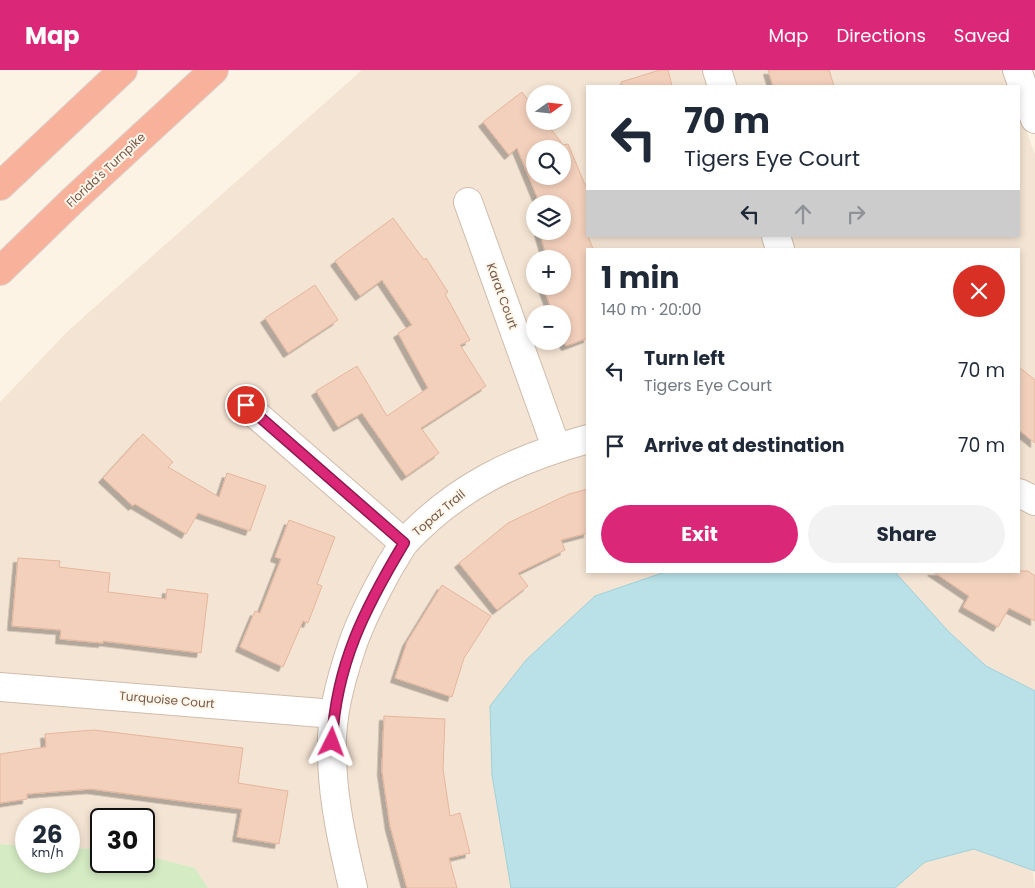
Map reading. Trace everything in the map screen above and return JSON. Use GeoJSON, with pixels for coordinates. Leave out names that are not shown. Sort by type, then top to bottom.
{"type":"FeatureCollection","features":[{"type":"Feature","properties":{"kind":"highway"},"geometry":{"type":"LineString","coordinates":[[0,186],[124,70]]}},
{"type":"Feature","properties":{"kind":"highway","name":"Florida's Turnpike"},"geometry":{"type":"LineString","coordinates":[[0,271],[72,201],[214,70]]}},
{"type":"Feature","properties":{"kind":"street"},"geometry":{"type":"LineString","coordinates":[[717,70],[722,85]]}},
{"type":"Feature","properties":{"kind":"street"},"geometry":{"type":"LineString","coordinates":[[1017,70],[1035,118]]}},
{"type":"Feature","properties":{"kind":"street","name":"Karat Court"},"geometry":{"type":"LineString","coordinates":[[468,202],[556,447]]}},
{"type":"Feature","properties":{"kind":"street"},"geometry":{"type":"LineString","coordinates":[[246,405],[404,543]]}},
{"type":"Feature","properties":{"kind":"street","name":"Topaz Trail"},"geometry":{"type":"LineString","coordinates":[[353,888],[340,833],[334,793],[332,756],[334,714],[343,671],[358,629],[373,596],[404,543],[472,486],[517,462],[556,447],[586,439]]}},
{"type":"Feature","properties":{"kind":"street"},"geometry":{"type":"LineString","coordinates":[[1020,494],[1035,501]]}},
{"type":"Feature","properties":{"kind":"street","name":"Turquoise Court"},"geometry":{"type":"LineString","coordinates":[[0,687],[334,714]]}},
{"type":"Feature","properties":{"kind":"shaded area"},"geometry":{"type":"Polygon","coordinates":[[[362,70],[703,70],[709,85],[586,85],[586,237],[762,237],[767,248],[586,248],[586,427],[565,434],[535,350],[571,350],[571,305],[526,305],[526,326],[476,188],[453,195],[541,441],[405,527],[246,389],[228,405],[389,545],[324,702],[0,675],[0,402],[69,330],[362,70]]]}},
{"type":"Feature","properties":{"kind":"shaded area"},"geometry":{"type":"Polygon","coordinates":[[[730,70],[1004,70],[1010,85],[735,85],[730,70]]]}},
{"type":"Feature","properties":{"kind":"shaded area"},"geometry":{"type":"Polygon","coordinates":[[[1020,113],[1035,155],[1035,488],[1020,480],[1020,248],[793,248],[789,237],[1020,237],[1020,113]]]}},
{"type":"Feature","properties":{"kind":"shaded area"},"geometry":{"type":"Polygon","coordinates":[[[586,450],[586,573],[662,573],[595,596],[492,775],[511,888],[366,888],[352,830],[344,755],[346,714],[369,632],[414,549],[456,512],[521,471],[586,450]]]}},
{"type":"Feature","properties":{"kind":"shaded area"},"geometry":{"type":"Polygon","coordinates":[[[1020,507],[1035,515],[1035,691],[986,666],[948,631],[895,573],[1020,573],[1020,507]]]}},
{"type":"Feature","properties":{"kind":"shaded area"},"geometry":{"type":"Polygon","coordinates":[[[0,698],[321,724],[341,888],[208,888],[195,868],[155,858],[155,808],[90,808],[90,849],[80,848],[80,808],[15,808],[15,845],[0,844],[0,698]]]}},
{"type":"Feature","properties":{"kind":"shaded area"},"geometry":{"type":"Polygon","coordinates":[[[974,849],[1033,869],[1035,888],[895,888],[925,862],[974,849]]]}},
{"type":"Feature","properties":{"kind":"green space"},"geometry":{"type":"Polygon","coordinates":[[[0,844],[15,845],[15,873],[80,873],[80,848],[90,849],[90,873],[155,873],[155,858],[195,868],[208,888],[0,888],[0,844]]]}},
{"type":"Feature","properties":{"kind":"water"},"geometry":{"type":"Polygon","coordinates":[[[662,573],[896,573],[948,631],[986,666],[1035,691],[1035,871],[974,849],[925,862],[895,888],[511,888],[492,775],[490,706],[526,660],[595,596],[662,573]]]}},
{"type":"Feature","properties":{"kind":"building"},"geometry":{"type":"Polygon","coordinates":[[[660,70],[668,70],[672,85],[622,85],[621,82],[660,70]]]}},
{"type":"Feature","properties":{"kind":"building"},"geometry":{"type":"Polygon","coordinates":[[[768,70],[829,70],[834,85],[773,85],[768,70]]]}},
{"type":"Feature","properties":{"kind":"building"},"geometry":{"type":"Polygon","coordinates":[[[522,92],[526,97],[526,130],[552,130],[559,140],[526,140],[526,170],[517,148],[509,155],[483,122],[522,92]]]}},
{"type":"Feature","properties":{"kind":"building"},"geometry":{"type":"Polygon","coordinates":[[[571,151],[586,187],[586,237],[588,237],[593,248],[586,248],[586,339],[571,344],[571,305],[550,305],[546,295],[571,295],[571,250],[545,250],[542,240],[571,240],[571,195],[536,195],[532,185],[571,185],[571,151]]]}},
{"type":"Feature","properties":{"kind":"building"},"geometry":{"type":"Polygon","coordinates":[[[393,218],[424,260],[426,258],[448,292],[445,294],[470,340],[460,345],[486,386],[421,428],[439,453],[406,476],[362,413],[338,427],[316,391],[357,366],[387,416],[428,388],[398,333],[412,325],[382,280],[360,296],[335,261],[393,218]]]}},
{"type":"Feature","properties":{"kind":"building"},"geometry":{"type":"Polygon","coordinates":[[[315,285],[338,320],[288,353],[265,318],[315,285]]]}},
{"type":"Feature","properties":{"kind":"building"},"geometry":{"type":"Polygon","coordinates":[[[1020,368],[1035,380],[1035,443],[1020,431],[1020,368]]]}},
{"type":"Feature","properties":{"kind":"building"},"geometry":{"type":"Polygon","coordinates":[[[143,434],[173,462],[168,467],[219,497],[227,473],[266,486],[250,531],[198,513],[186,534],[135,504],[133,506],[103,478],[143,434]]]}},
{"type":"Feature","properties":{"kind":"building"},"geometry":{"type":"Polygon","coordinates":[[[586,490],[586,534],[561,540],[565,550],[518,573],[528,586],[497,610],[459,563],[508,523],[569,494],[586,490]]]}},
{"type":"Feature","properties":{"kind":"building"},"geometry":{"type":"Polygon","coordinates":[[[289,520],[335,537],[317,584],[322,586],[308,623],[303,621],[283,667],[240,647],[255,611],[260,613],[281,559],[275,557],[289,520]]]}},
{"type":"Feature","properties":{"kind":"building"},"geometry":{"type":"Polygon","coordinates":[[[18,558],[60,561],[59,567],[110,573],[108,592],[166,599],[167,589],[208,594],[201,653],[103,641],[103,643],[60,639],[61,630],[12,626],[18,558]]]}},
{"type":"Feature","properties":{"kind":"building"},"geometry":{"type":"Polygon","coordinates":[[[1020,571],[1028,571],[1035,576],[1035,621],[1009,608],[998,627],[963,607],[969,596],[935,573],[1020,573],[1020,571]]]}},
{"type":"Feature","properties":{"kind":"building"},"geometry":{"type":"Polygon","coordinates":[[[442,585],[491,616],[464,658],[452,697],[395,678],[407,642],[442,585]]]}},
{"type":"Feature","properties":{"kind":"building"},"geometry":{"type":"Polygon","coordinates":[[[384,716],[445,719],[443,769],[450,816],[460,813],[470,853],[449,858],[457,888],[407,888],[390,826],[382,771],[384,716]]]}},
{"type":"Feature","properties":{"kind":"building"},"geometry":{"type":"Polygon","coordinates":[[[94,730],[243,748],[238,783],[288,791],[279,844],[237,837],[242,809],[91,789],[27,794],[27,799],[0,803],[0,754],[46,747],[45,734],[94,730]]]}},
{"type":"Feature","properties":{"kind":"route"},"geometry":{"type":"LineString","coordinates":[[246,405],[404,543],[373,596],[358,629],[343,671],[334,714],[332,742]]}}]}
